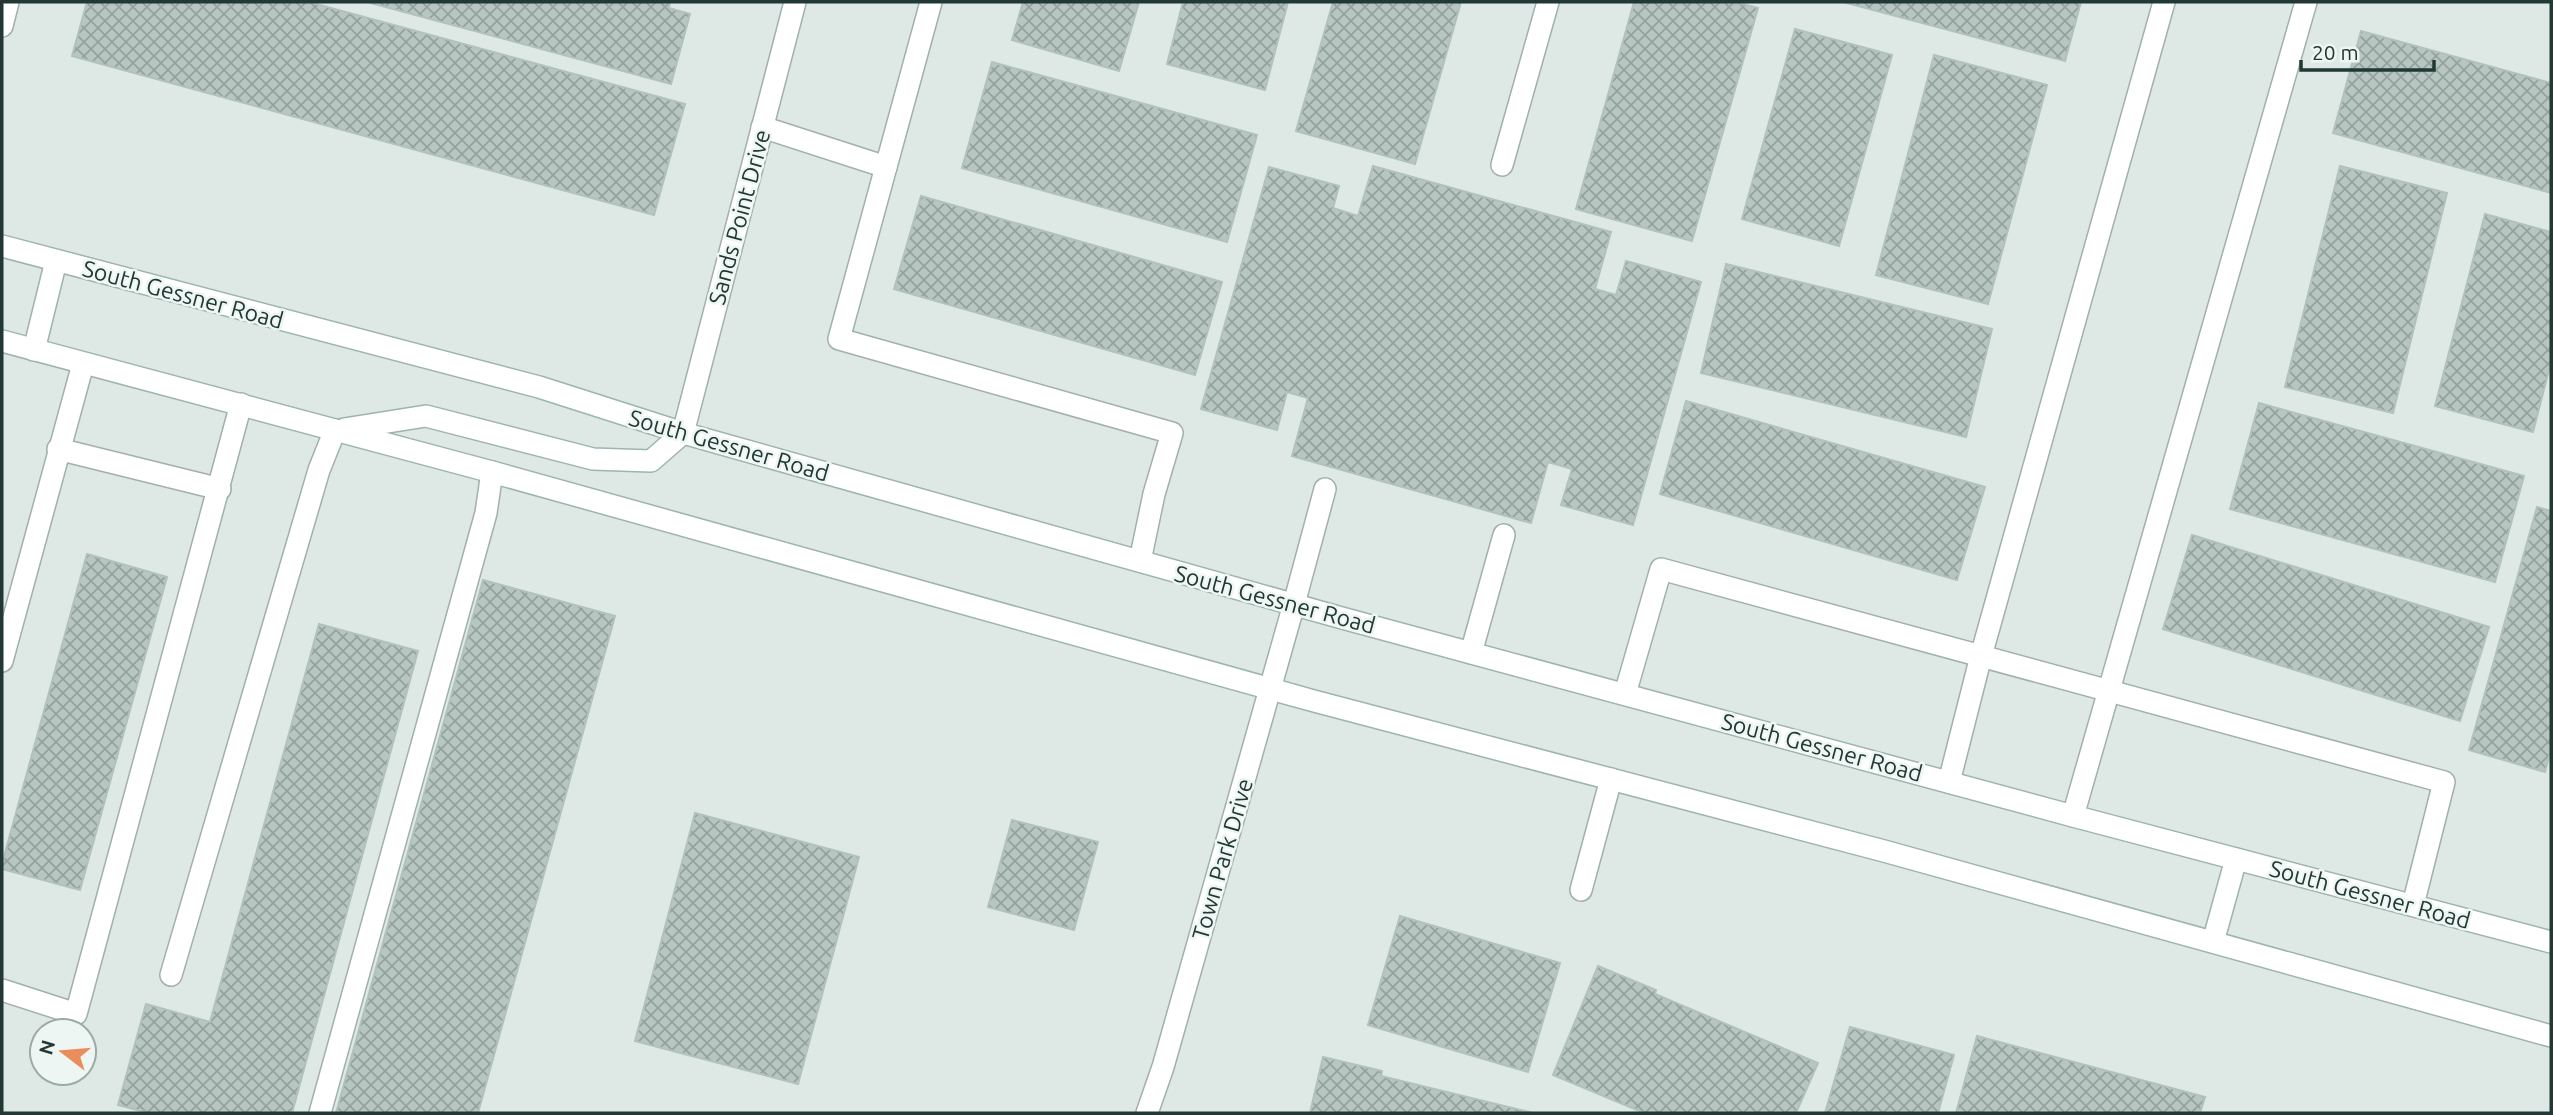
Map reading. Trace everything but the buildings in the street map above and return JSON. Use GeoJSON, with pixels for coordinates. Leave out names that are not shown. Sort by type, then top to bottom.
{"type":"FeatureCollection","features":[{"type":"Feature","properties":{"kind":"main road"},"geometry":{"type":"LineString","coordinates":[[2,26],[8,2]]}},
{"type":"Feature","properties":{"kind":"main road","name":"Sands Point Drive"},"geometry":{"type":"LineString","coordinates":[[683,433],[795,2]]}},
{"type":"Feature","properties":{"kind":"main road"},"geometry":{"type":"LineString","coordinates":[[931,2],[839,339],[1172,433],[1154,494],[1140,561]]}},
{"type":"Feature","properties":{"kind":"main road"},"geometry":{"type":"LineString","coordinates":[[1502,165],[1548,2]]}},
{"type":"Feature","properties":{"kind":"main road"},"geometry":{"type":"LineString","coordinates":[[1949,782],[1981,656],[2164,2]]}},
{"type":"Feature","properties":{"kind":"main road"},"geometry":{"type":"LineString","coordinates":[[2073,816],[2306,2]]}},
{"type":"Feature","properties":{"kind":"main road"},"geometry":{"type":"LineString","coordinates":[[762,127],[886,167]]}},
{"type":"Feature","properties":{"kind":"main road","name":"South Gessner Road"},"geometry":{"type":"LineString","coordinates":[[2,246],[539,387],[683,433],[1471,653],[2551,942]]}},
{"type":"Feature","properties":{"kind":"main road"},"geometry":{"type":"LineString","coordinates":[[34,350],[56,261]]}},
{"type":"Feature","properties":{"kind":"main road"},"geometry":{"type":"LineString","coordinates":[[2,341],[492,472],[1269,689],[1611,779],[2551,1036]]}},
{"type":"Feature","properties":{"kind":"main road"},"geometry":{"type":"LineString","coordinates":[[2,661],[83,364]]}},
{"type":"Feature","properties":{"kind":"main road"},"geometry":{"type":"LineString","coordinates":[[2,990],[76,1014],[241,404]]}},
{"type":"Feature","properties":{"kind":"main road"},"geometry":{"type":"LineString","coordinates":[[335,430],[426,416],[593,459],[651,461],[683,433]]}},
{"type":"Feature","properties":{"kind":"main road"},"geometry":{"type":"LineString","coordinates":[[172,975],[319,470],[335,430]]}},
{"type":"Feature","properties":{"kind":"main road"},"geometry":{"type":"LineString","coordinates":[[58,449],[220,489]]}},
{"type":"Feature","properties":{"kind":"main road"},"geometry":{"type":"LineString","coordinates":[[320,1113],[486,513],[492,472]]}},
{"type":"Feature","properties":{"kind":"main road","name":"Town Park Drive"},"geometry":{"type":"LineString","coordinates":[[1147,1113],[1179,1013],[1325,488]]}},
{"type":"Feature","properties":{"kind":"main road"},"geometry":{"type":"LineString","coordinates":[[1471,653],[1504,535]]}},
{"type":"Feature","properties":{"kind":"main road"},"geometry":{"type":"LineString","coordinates":[[1625,694],[1661,569],[2444,782],[2413,905]]}},
{"type":"Feature","properties":{"kind":"main road"},"geometry":{"type":"LineString","coordinates":[[1581,890],[1611,779]]}},
{"type":"Feature","properties":{"kind":"main road"},"geometry":{"type":"LineString","coordinates":[[2213,942],[2236,859]]}}]}
